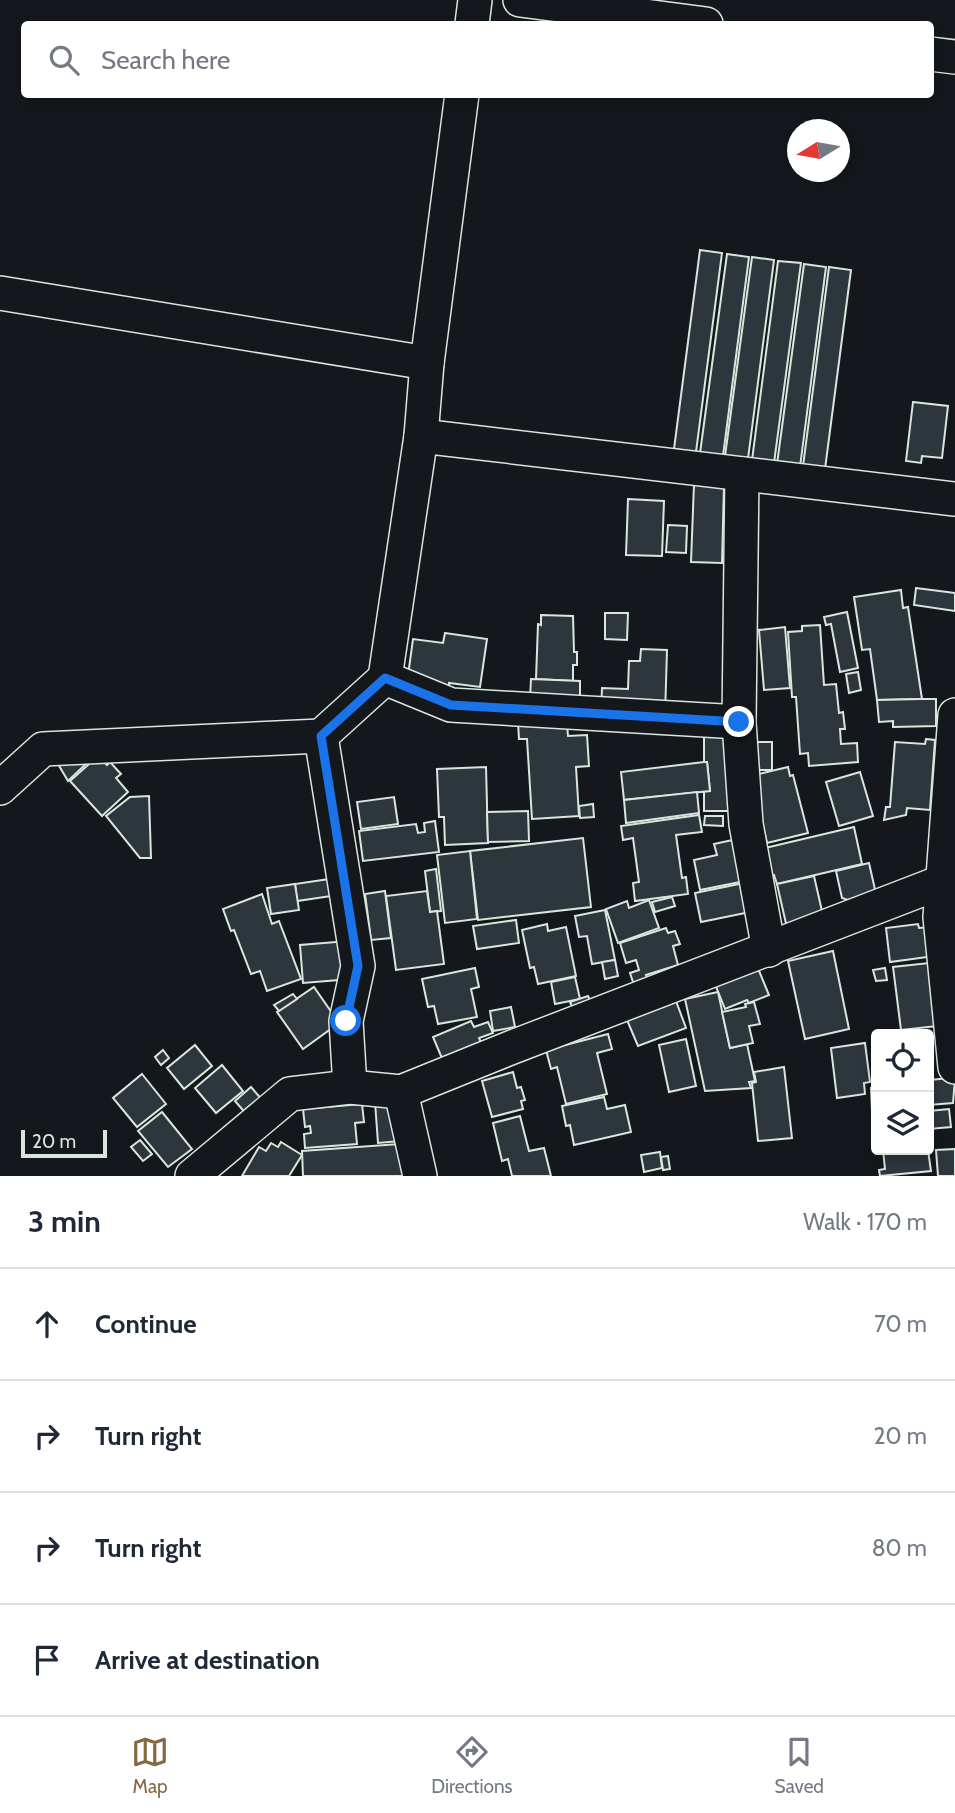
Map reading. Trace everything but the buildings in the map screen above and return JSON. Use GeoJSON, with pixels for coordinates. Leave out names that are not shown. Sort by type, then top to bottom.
{"type":"FeatureCollection","features":[{"type":"Feature","properties":{"kind":"street"},"geometry":{"type":"LineString","coordinates":[[472,21],[475,0]]}},
{"type":"Feature","properties":{"kind":"street"},"geometry":{"type":"LineString","coordinates":[[520,0],[683,21]]}},
{"type":"Feature","properties":{"kind":"street"},"geometry":{"type":"LineString","coordinates":[[934,54],[955,57]]}},
{"type":"Feature","properties":{"kind":"street"},"geometry":{"type":"LineString","coordinates":[[0,788],[43,749],[321,736],[385,678],[421,436],[427,363],[462,98]]}},
{"type":"Feature","properties":{"kind":"street"},"geometry":{"type":"LineString","coordinates":[[0,293],[427,363]]}},
{"type":"Feature","properties":{"kind":"street"},"geometry":{"type":"LineString","coordinates":[[421,436],[955,499]]}},
{"type":"Feature","properties":{"kind":"street"},"geometry":{"type":"LineString","coordinates":[[742,474],[739,722],[746,824],[769,950]]}},
{"type":"Feature","properties":{"kind":"street"},"geometry":{"type":"LineString","coordinates":[[385,678],[451,705],[739,722]]}},
{"type":"Feature","properties":{"kind":"street"},"geometry":{"type":"LineString","coordinates":[[955,715],[949,878],[940,917],[955,1067]]}},
{"type":"Feature","properties":{"kind":"street"},"geometry":{"type":"LineString","coordinates":[[321,736],[358,966],[346,1021],[350,1087]]}},
{"type":"Feature","properties":{"kind":"street"},"geometry":{"type":"LineString","coordinates":[[192,1176],[290,1094],[350,1087],[401,1092],[949,878]]}},
{"type":"Feature","properties":{"kind":"street"},"geometry":{"type":"LineString","coordinates":[[401,1092],[420,1176]]}},
{"type":"Feature","properties":{"kind":"route"},"geometry":{"type":"LineString","coordinates":[[346,1021],[358,966],[321,736],[385,678],[451,705],[739,722]]}}]}
